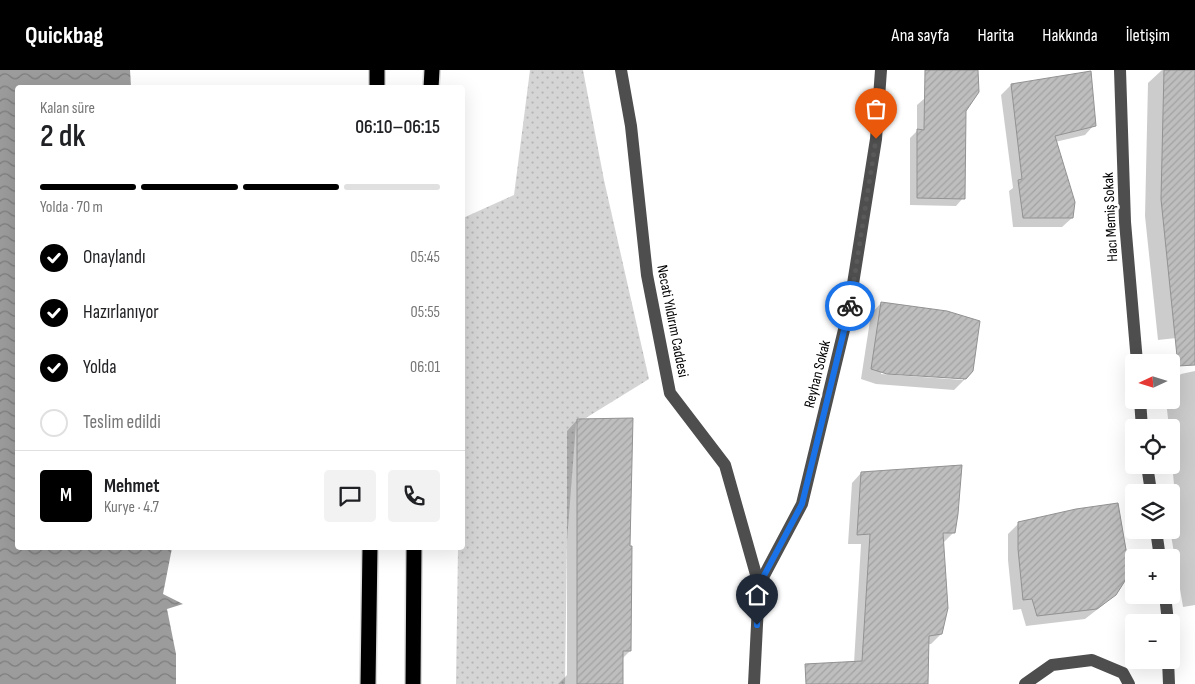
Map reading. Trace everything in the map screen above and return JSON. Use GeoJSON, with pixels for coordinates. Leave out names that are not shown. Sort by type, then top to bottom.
{"type":"FeatureCollection","features":[{"type":"Feature","properties":{"kind":"highway"},"geometry":{"type":"LineString","coordinates":[[377,70],[377,85]]}},
{"type":"Feature","properties":{"kind":"highway"},"geometry":{"type":"LineString","coordinates":[[431,85],[432,70]]}},
{"type":"Feature","properties":{"kind":"highway"},"geometry":{"type":"LineString","coordinates":[[368,684],[370,550]]}},
{"type":"Feature","properties":{"kind":"highway"},"geometry":{"type":"LineString","coordinates":[[413,684],[414,550]]}},
{"type":"Feature","properties":{"kind":"street","name":"Necati Yıldırım Caddesi"},"geometry":{"type":"LineString","coordinates":[[621,70],[631,126],[647,275],[670,394],[725,465],[759,585]]}},
{"type":"Feature","properties":{"kind":"street","name":"Reyhan Sokak"},"geometry":{"type":"LineString","coordinates":[[759,585],[802,504],[849,309],[876,139],[881,70]]}},
{"type":"Feature","properties":{"kind":"street","name":"Hacı Memiş Sokak"},"geometry":{"type":"LineString","coordinates":[[1120,70],[1124,222],[1136,354]]}},
{"type":"Feature","properties":{"kind":"street"},"geometry":{"type":"LineString","coordinates":[[754,684],[759,585]]}},
{"type":"Feature","properties":{"kind":"street"},"geometry":{"type":"LineString","coordinates":[[1025,684],[1052,664],[1092,660],[1123,673],[1129,684]]}},
{"type":"Feature","properties":{"kind":"street"},"geometry":{"type":"LineString","coordinates":[[1168,669],[1169,684]]}},
{"type":"Feature","properties":{"kind":"shaded area"},"geometry":{"type":"Polygon","coordinates":[[[530,70],[583,70],[604,180],[649,379],[576,424],[567,541],[565,684],[456,684],[458,550],[465,550],[465,217],[514,195],[530,70]]]}},
{"type":"Feature","properties":{"kind":"water"},"geometry":{"type":"Polygon","coordinates":[[[0,70],[130,70],[131,85],[15,85],[15,550],[172,550],[163,594],[183,604],[167,609],[176,654],[176,684],[0,684],[0,70]]]}},
{"type":"Feature","properties":{"kind":"building"},"geometry":{"type":"Polygon","coordinates":[[[925,70],[978,70],[979,92],[966,111],[965,199],[917,198],[917,129],[924,130],[925,70]]]}},
{"type":"Feature","properties":{"kind":"building"},"geometry":{"type":"Polygon","coordinates":[[[1164,70],[1195,70],[1195,365],[1180,366],[1180,354],[1177,354],[1161,199],[1164,70]]]}},
{"type":"Feature","properties":{"kind":"building"},"geometry":{"type":"Polygon","coordinates":[[[1091,71],[1096,126],[1055,136],[1075,202],[1073,218],[1023,218],[1018,180],[1022,179],[1011,84],[1091,71]]]}},
{"type":"Feature","properties":{"kind":"building"},"geometry":{"type":"Polygon","coordinates":[[[881,302],[947,311],[980,321],[973,371],[966,379],[887,374],[871,369],[881,302]]]}},
{"type":"Feature","properties":{"kind":"building"},"geometry":{"type":"Polygon","coordinates":[[[633,418],[630,546],[632,546],[631,651],[623,651],[623,684],[577,684],[577,419],[633,418]]]}},
{"type":"Feature","properties":{"kind":"building"},"geometry":{"type":"Polygon","coordinates":[[[962,465],[955,533],[943,533],[948,608],[942,634],[929,636],[928,684],[806,684],[805,664],[862,661],[870,534],[857,535],[861,472],[962,465]]]}},
{"type":"Feature","properties":{"kind":"building"},"geometry":{"type":"Polygon","coordinates":[[[1118,503],[1126,549],[1125,581],[1116,595],[1097,609],[1037,616],[1032,599],[1023,600],[1018,549],[1018,522],[1076,509],[1118,503]]]}},
{"type":"Feature","properties":{"kind":"way so far"},"geometry":{"type":"LineString","coordinates":[[850,306],[876,139]]}},
{"type":"Feature","properties":{"kind":"route"},"geometry":{"type":"LineString","coordinates":[[757,625],[759,585],[802,504],[850,306]]}}]}
